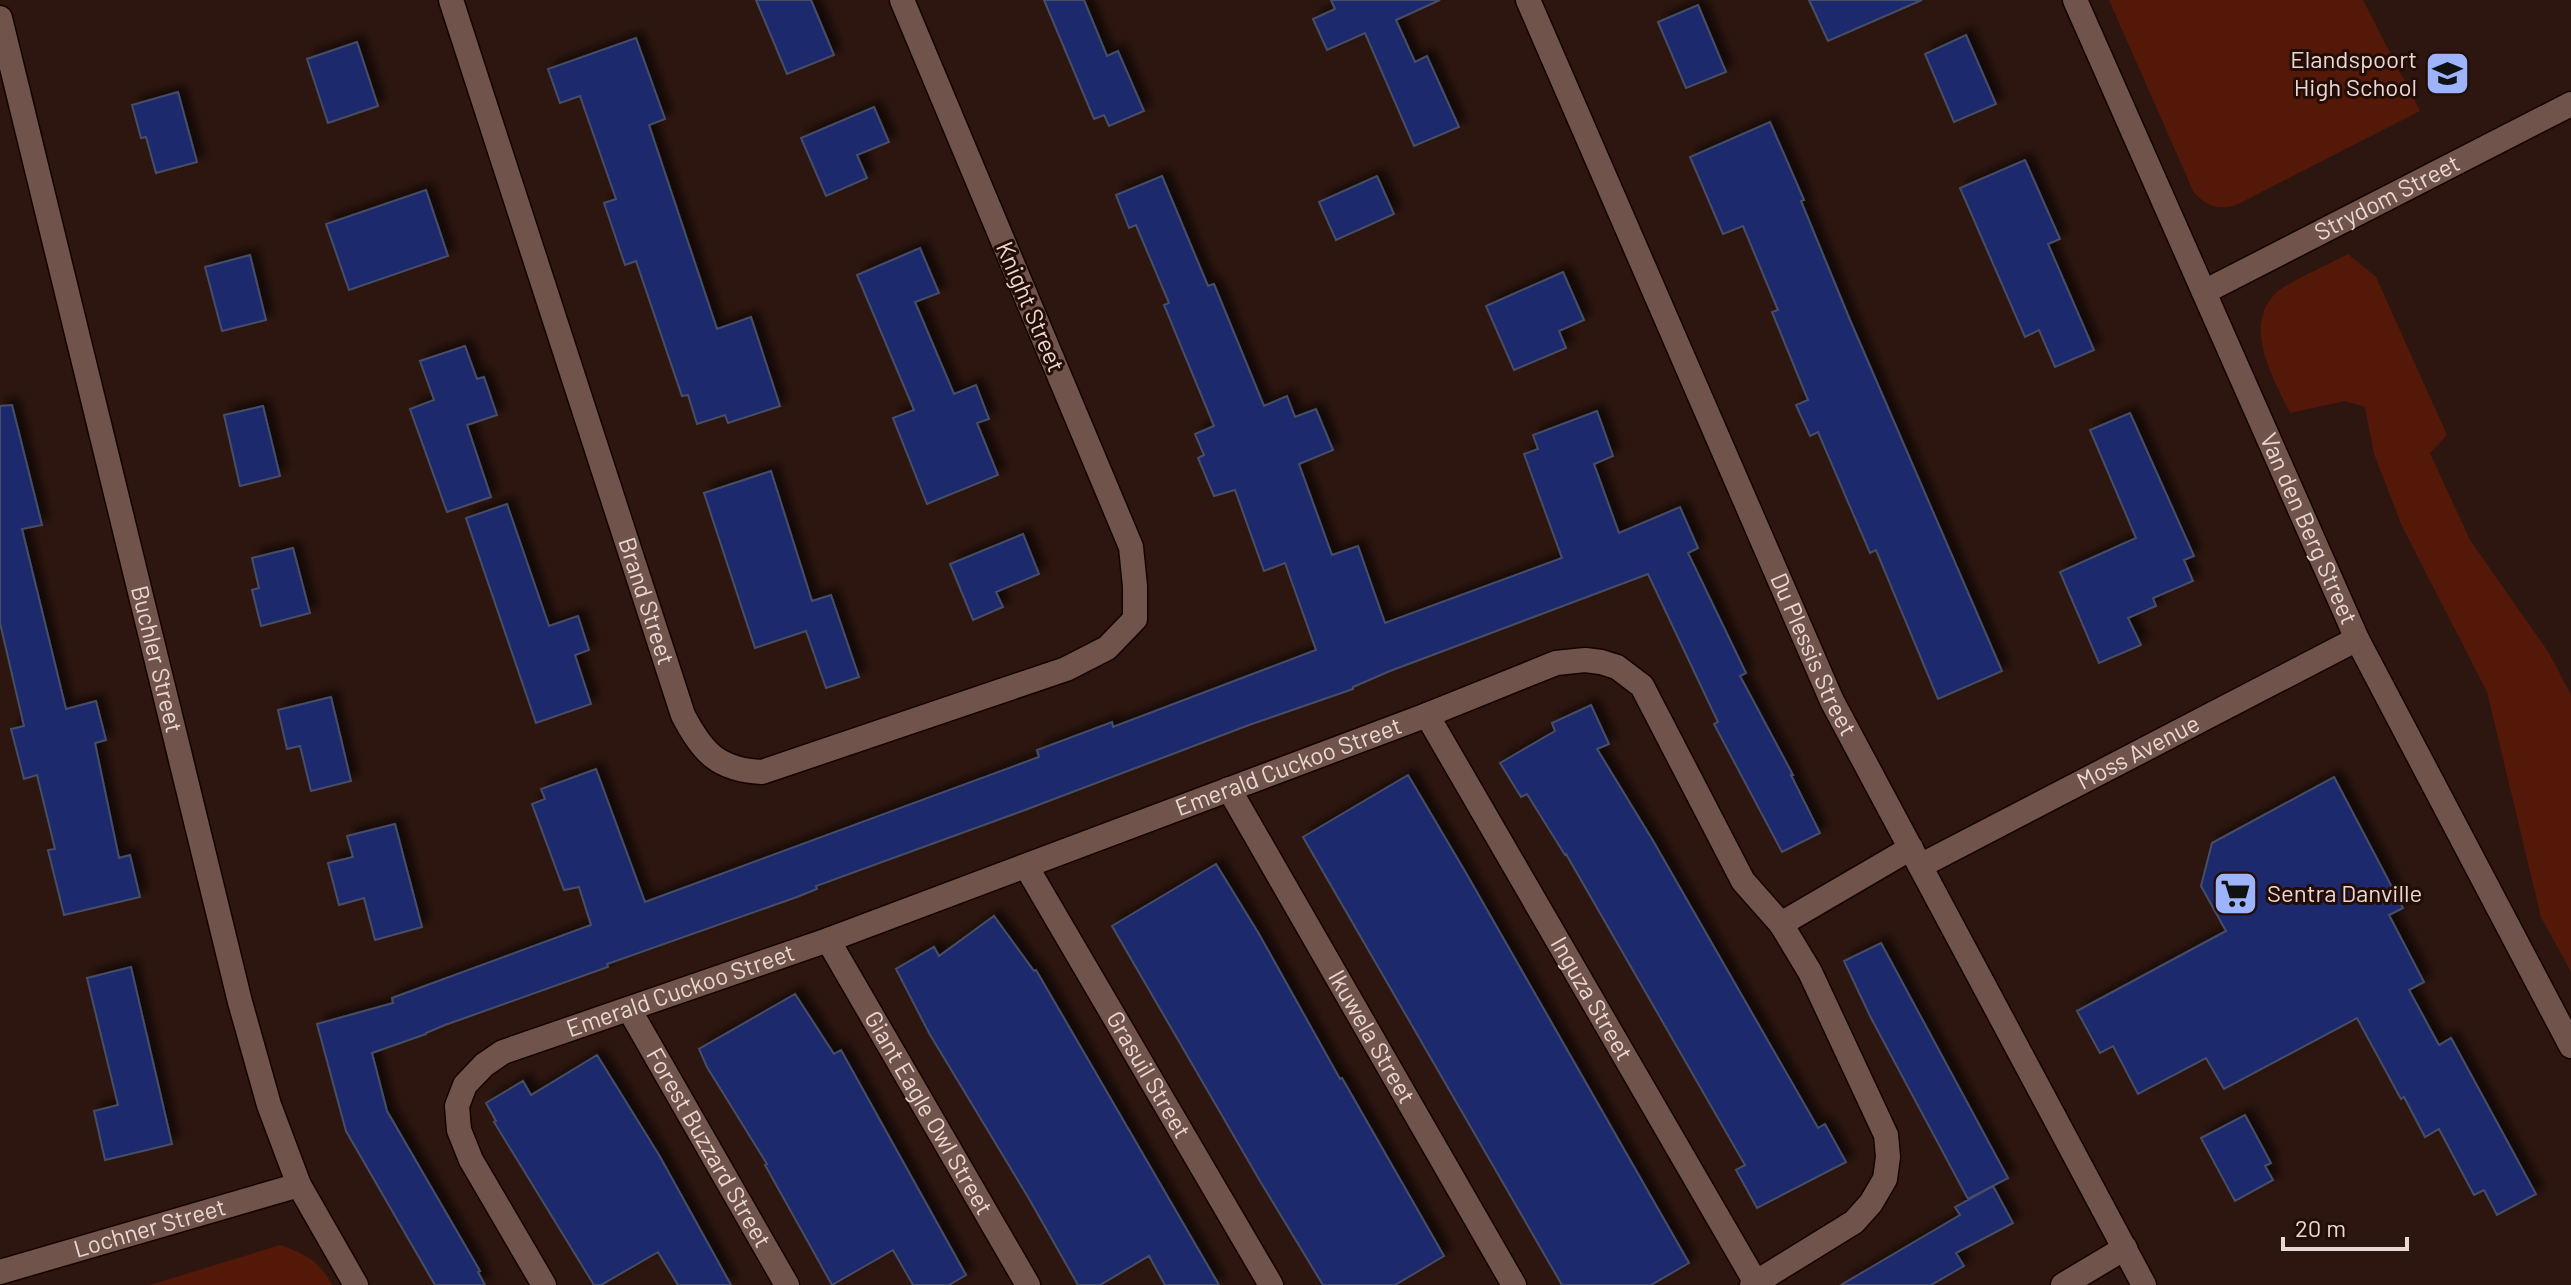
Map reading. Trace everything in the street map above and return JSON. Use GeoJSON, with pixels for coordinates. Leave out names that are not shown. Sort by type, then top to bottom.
{"type":"FeatureCollection","features":[{"type":"Feature","properties":{"kind":"street","name":"Brand Street"},"geometry":{"type":"LineString","coordinates":[[451,0],[683,715],[696,741],[714,759],[739,771],[762,772],[1066,669],[1107,648],[1135,619]]}},
{"type":"Feature","properties":{"kind":"street","name":"Knight Street"},"geometry":{"type":"LineString","coordinates":[[902,0],[1131,547],[1135,619]]}},
{"type":"Feature","properties":{"kind":"street","name":"Du Plessis Street"},"geometry":{"type":"LineString","coordinates":[[1528,0],[1832,701],[2144,1285]]}},
{"type":"Feature","properties":{"kind":"street","name":"Van den Berg Street"},"geometry":{"type":"LineString","coordinates":[[2075,0],[2357,639],[2571,1046]]}},
{"type":"Feature","properties":{"kind":"street","name":"Buchler Street"},"geometry":{"type":"LineString","coordinates":[[0,18],[240,1002],[269,1105],[299,1185],[356,1285]]}},
{"type":"Feature","properties":{"kind":"street","name":"Strydom Street"},"geometry":{"type":"LineString","coordinates":[[2204,292],[2571,104]]}},
{"type":"Feature","properties":{"kind":"street","name":"Moss Avenue"},"geometry":{"type":"LineString","coordinates":[[1781,924],[2357,639]]}},
{"type":"Feature","properties":{"kind":"street","name":"Emerald Cuckoo Street"},"geometry":{"type":"LineString","coordinates":[[544,1285],[471,1160],[459,1130],[457,1106],[465,1085],[484,1065],[503,1052],[828,940],[1427,715],[1556,663],[1585,660],[1617,667],[1642,686],[1743,881],[1781,924],[1810,972],[1886,1135],[1888,1157],[1885,1179],[1871,1203],[1854,1222],[1754,1284]]}},
{"type":"Feature","properties":{"kind":"street","name":"Inguza Street"},"geometry":{"type":"LineString","coordinates":[[1427,715],[1754,1284]]}},
{"type":"Feature","properties":{"kind":"street","name":"Ikuwela Street"},"geometry":{"type":"LineString","coordinates":[[1229,789],[1514,1285]]}},
{"type":"Feature","properties":{"kind":"street","name":"Grasuil Street"},"geometry":{"type":"LineString","coordinates":[[1026,866],[1271,1285]]}},
{"type":"Feature","properties":{"kind":"street","name":"Giant Eagle Owl Street"},"geometry":{"type":"LineString","coordinates":[[828,940],[1028,1285]]}},
{"type":"Feature","properties":{"kind":"street","name":"Forest Buzzard Street"},"geometry":{"type":"LineString","coordinates":[[629,1009],[787,1285]]}},
{"type":"Feature","properties":{"kind":"street","name":"Lochner Street"},"geometry":{"type":"LineString","coordinates":[[0,1272],[299,1185]]}},
{"type":"Feature","properties":{"kind":"street"},"geometry":{"type":"LineString","coordinates":[[2063,1285],[2125,1248]]}},
{"type":"Feature","properties":{"kind":"shaded area"},"geometry":{"type":"Polygon","coordinates":[[[2109,0],[2363,0],[2420,111],[2238,204],[2214,206],[2194,193],[2109,0]]]}},
{"type":"Feature","properties":{"kind":"shaded area"},"geometry":{"type":"Polygon","coordinates":[[[2348,254],[2376,277],[2447,435],[2430,453],[2470,540],[2549,653],[2571,695],[2571,972],[2541,917],[2487,692],[2402,526],[2374,454],[2365,407],[2345,401],[2290,413],[2269,369],[2261,336],[2267,306],[2283,288],[2348,254]]]}},
{"type":"Feature","properties":{"kind":"shaded area"},"geometry":{"type":"Polygon","coordinates":[[[280,1245],[310,1259],[322,1269],[332,1285],[150,1285],[280,1245]]]}},
{"type":"Feature","properties":{"kind":"building"},"geometry":{"type":"Polygon","coordinates":[[[756,0],[811,0],[834,55],[787,74],[756,0]]]}},
{"type":"Feature","properties":{"kind":"building"},"geometry":{"type":"Polygon","coordinates":[[[1044,0],[1084,0],[1107,56],[1118,51],[1144,111],[1109,126],[1104,115],[1094,119],[1044,0]]]}},
{"type":"Feature","properties":{"kind":"building"},"geometry":{"type":"Polygon","coordinates":[[[1331,0],[1440,0],[1396,20],[1415,62],[1427,56],[1459,127],[1414,146],[1365,33],[1327,50],[1313,19],[1335,9],[1331,0]]]}},
{"type":"Feature","properties":{"kind":"building"},"geometry":{"type":"Polygon","coordinates":[[[1809,0],[1922,0],[1828,41],[1809,0]]]}},
{"type":"Feature","properties":{"kind":"building"},"geometry":{"type":"Polygon","coordinates":[[[1698,5],[1726,72],[1686,88],[1658,22],[1698,5]]]}},
{"type":"Feature","properties":{"kind":"building"},"geometry":{"type":"Polygon","coordinates":[[[1966,35],[1996,104],[1954,122],[1925,54],[1966,35]]]}},
{"type":"Feature","properties":{"kind":"building"},"geometry":{"type":"Polygon","coordinates":[[[636,38],[665,119],[649,125],[717,329],[751,317],[780,406],[728,423],[725,415],[697,424],[688,395],[682,396],[636,261],[625,265],[604,203],[616,199],[580,96],[560,103],[548,69],[636,38]]]}},
{"type":"Feature","properties":{"kind":"building"},"geometry":{"type":"Polygon","coordinates":[[[357,42],[378,106],[328,123],[307,59],[357,42]]]}},
{"type":"Feature","properties":{"kind":"building"},"geometry":{"type":"Polygon","coordinates":[[[178,92],[197,162],[156,173],[146,137],[141,138],[132,105],[178,92]]]}},
{"type":"Feature","properties":{"kind":"building"},"geometry":{"type":"Polygon","coordinates":[[[874,107],[889,142],[857,155],[867,178],[826,196],[801,138],[874,107]]]}},
{"type":"Feature","properties":{"kind":"building"},"geometry":{"type":"Polygon","coordinates":[[[1770,122],[1850,320],[2002,671],[1938,699],[1876,550],[1870,553],[1818,432],[1810,436],[1796,405],[1808,400],[1772,312],[1778,310],[1743,226],[1723,234],[1690,157],[1770,122]]]}},
{"type":"Feature","properties":{"kind":"building"},"geometry":{"type":"Polygon","coordinates":[[[2025,160],[2060,239],[2048,244],[2094,350],[2055,367],[2039,330],[2025,337],[1960,188],[2025,160]]]}},
{"type":"Feature","properties":{"kind":"building"},"geometry":{"type":"Polygon","coordinates":[[[1162,176],[1208,286],[1214,284],[1264,406],[1287,396],[1295,417],[1316,409],[1333,450],[1299,464],[1332,555],[1358,546],[1385,623],[1562,558],[1524,454],[1538,449],[1533,435],[1597,411],[1613,456],[1594,464],[1619,533],[1680,507],[1698,548],[1688,553],[1746,673],[1740,676],[1820,833],[1782,852],[1714,724],[1718,722],[1648,574],[1390,671],[1353,689],[1249,725],[816,886],[817,889],[797,897],[607,964],[608,967],[372,1053],[387,1111],[480,1271],[485,1285],[435,1285],[346,1131],[317,1024],[393,1003],[392,998],[591,925],[579,887],[564,890],[532,804],[545,799],[541,789],[596,769],[645,902],[1039,757],[1037,750],[1112,722],[1113,727],[1316,650],[1285,563],[1264,571],[1235,490],[1214,496],[1198,458],[1204,455],[1195,434],[1214,426],[1164,305],[1169,303],[1136,225],[1129,228],[1116,195],[1162,176]]]}},
{"type":"Feature","properties":{"kind":"building"},"geometry":{"type":"Polygon","coordinates":[[[1377,176],[1394,214],[1336,240],[1319,202],[1377,176]]]}},
{"type":"Feature","properties":{"kind":"building"},"geometry":{"type":"Polygon","coordinates":[[[426,190],[448,256],[349,290],[326,224],[426,190]]]}},
{"type":"Feature","properties":{"kind":"building"},"geometry":{"type":"Polygon","coordinates":[[[920,248],[939,293],[915,302],[954,394],[976,385],[989,419],[977,423],[998,475],[927,504],[893,418],[914,410],[857,275],[920,248]]]}},
{"type":"Feature","properties":{"kind":"building"},"geometry":{"type":"Polygon","coordinates":[[[250,255],[266,320],[222,331],[205,267],[250,255]]]}},
{"type":"Feature","properties":{"kind":"building"},"geometry":{"type":"Polygon","coordinates":[[[1563,272],[1584,320],[1559,331],[1566,348],[1514,370],[1486,306],[1563,272]]]}},
{"type":"Feature","properties":{"kind":"building"},"geometry":{"type":"Polygon","coordinates":[[[465,346],[477,379],[484,377],[497,415],[467,425],[491,497],[447,512],[410,409],[434,400],[420,361],[465,346]]]}},
{"type":"Feature","properties":{"kind":"building"},"geometry":{"type":"Polygon","coordinates":[[[12,405],[42,525],[22,529],[66,709],[96,701],[106,740],[95,743],[119,858],[130,855],[140,897],[64,915],[48,850],[55,849],[37,775],[24,779],[11,729],[24,726],[0,623],[0,406],[12,405]]]}},
{"type":"Feature","properties":{"kind":"building"},"geometry":{"type":"Polygon","coordinates":[[[263,406],[280,476],[240,486],[224,415],[263,406]]]}},
{"type":"Feature","properties":{"kind":"building"},"geometry":{"type":"Polygon","coordinates":[[[2130,413],[2194,556],[2184,560],[2193,581],[2153,598],[2156,606],[2128,618],[2141,645],[2099,663],[2060,572],[2136,538],[2090,430],[2130,413]]]}},
{"type":"Feature","properties":{"kind":"building"},"geometry":{"type":"Polygon","coordinates":[[[771,471],[812,601],[831,595],[859,677],[826,688],[806,631],[755,648],[704,493],[771,471]]]}},
{"type":"Feature","properties":{"kind":"building"},"geometry":{"type":"Polygon","coordinates":[[[507,504],[549,626],[578,616],[589,650],[575,655],[591,704],[536,723],[466,518],[507,504]]]}},
{"type":"Feature","properties":{"kind":"building"},"geometry":{"type":"Polygon","coordinates":[[[1023,534],[1039,574],[996,592],[1003,607],[973,620],[950,564],[1023,534]]]}},
{"type":"Feature","properties":{"kind":"building"},"geometry":{"type":"Polygon","coordinates":[[[293,548],[310,613],[261,626],[252,590],[259,588],[252,558],[293,548]]]}},
{"type":"Feature","properties":{"kind":"building"},"geometry":{"type":"Polygon","coordinates":[[[331,697],[351,781],[311,791],[300,746],[287,749],[278,710],[331,697]]]}},
{"type":"Feature","properties":{"kind":"building"},"geometry":{"type":"Polygon","coordinates":[[[1591,705],[1609,744],[1597,749],[1818,1128],[1825,1124],[1846,1162],[1757,1208],[1736,1170],[1745,1165],[1566,854],[1527,794],[1521,797],[1500,763],[1555,731],[1552,723],[1591,705]]]}},
{"type":"Feature","properties":{"kind":"building"},"geometry":{"type":"Polygon","coordinates":[[[1408,775],[1689,1263],[1651,1285],[1562,1285],[1303,837],[1408,775]]]}},
{"type":"Feature","properties":{"kind":"building"},"geometry":{"type":"Polygon","coordinates":[[[2334,777],[2403,908],[2389,915],[2424,982],[2409,990],[2439,1045],[2451,1038],[2536,1194],[2497,1215],[2484,1190],[2474,1195],[2439,1129],[2425,1137],[2357,1018],[2224,1089],[2206,1058],[2138,1094],[2113,1046],[2100,1053],[2077,1011],[2226,931],[2201,886],[2212,843],[2334,777]]]}},
{"type":"Feature","properties":{"kind":"building"},"geometry":{"type":"Polygon","coordinates":[[[395,824],[422,927],[375,940],[364,898],[339,905],[328,863],[353,857],[347,836],[395,824]]]}},
{"type":"Feature","properties":{"kind":"building"},"geometry":{"type":"Polygon","coordinates":[[[1216,864],[1444,1256],[1395,1285],[1323,1285],[1112,926],[1216,864]]]}},
{"type":"Feature","properties":{"kind":"building"},"geometry":{"type":"Polygon","coordinates":[[[994,916],[1036,970],[1219,1285],[1165,1285],[1149,1256],[1100,1285],[1078,1285],[929,1033],[896,969],[934,947],[939,956],[994,916]]]}},
{"type":"Feature","properties":{"kind":"building"},"geometry":{"type":"Polygon","coordinates":[[[1881,943],[2008,1178],[1968,1199],[1844,961],[1881,943]]]}},
{"type":"Feature","properties":{"kind":"building"},"geometry":{"type":"Polygon","coordinates":[[[131,967],[172,1144],[105,1160],[94,1111],[118,1105],[87,978],[131,967]]]}},
{"type":"Feature","properties":{"kind":"building"},"geometry":{"type":"Polygon","coordinates":[[[795,994],[834,1054],[841,1050],[966,1275],[949,1285],[913,1285],[893,1250],[832,1285],[767,1164],[707,1067],[699,1049],[795,994]]]}},
{"type":"Feature","properties":{"kind":"building"},"geometry":{"type":"Polygon","coordinates":[[[597,1055],[659,1155],[731,1285],[678,1285],[658,1252],[601,1285],[594,1285],[494,1122],[486,1103],[523,1081],[531,1095],[597,1055]]]}},
{"type":"Feature","properties":{"kind":"building"},"geometry":{"type":"Polygon","coordinates":[[[2245,1115],[2271,1163],[2265,1166],[2273,1180],[2235,1201],[2201,1138],[2245,1115]]]}},
{"type":"Feature","properties":{"kind":"building"},"geometry":{"type":"Polygon","coordinates":[[[1993,1186],[2013,1223],[1956,1253],[1964,1266],[1931,1285],[1841,1285],[1960,1215],[1955,1207],[1993,1186]]]}},
{"type":"Feature","properties":{"kind":"place","name":"Elandspoort High School"},"geometry":{"type":"Point","coordinates":[2448,74]}},
{"type":"Feature","properties":{"kind":"place","name":"Sentra Danville"},"geometry":{"type":"Point","coordinates":[2236,894]}}]}
